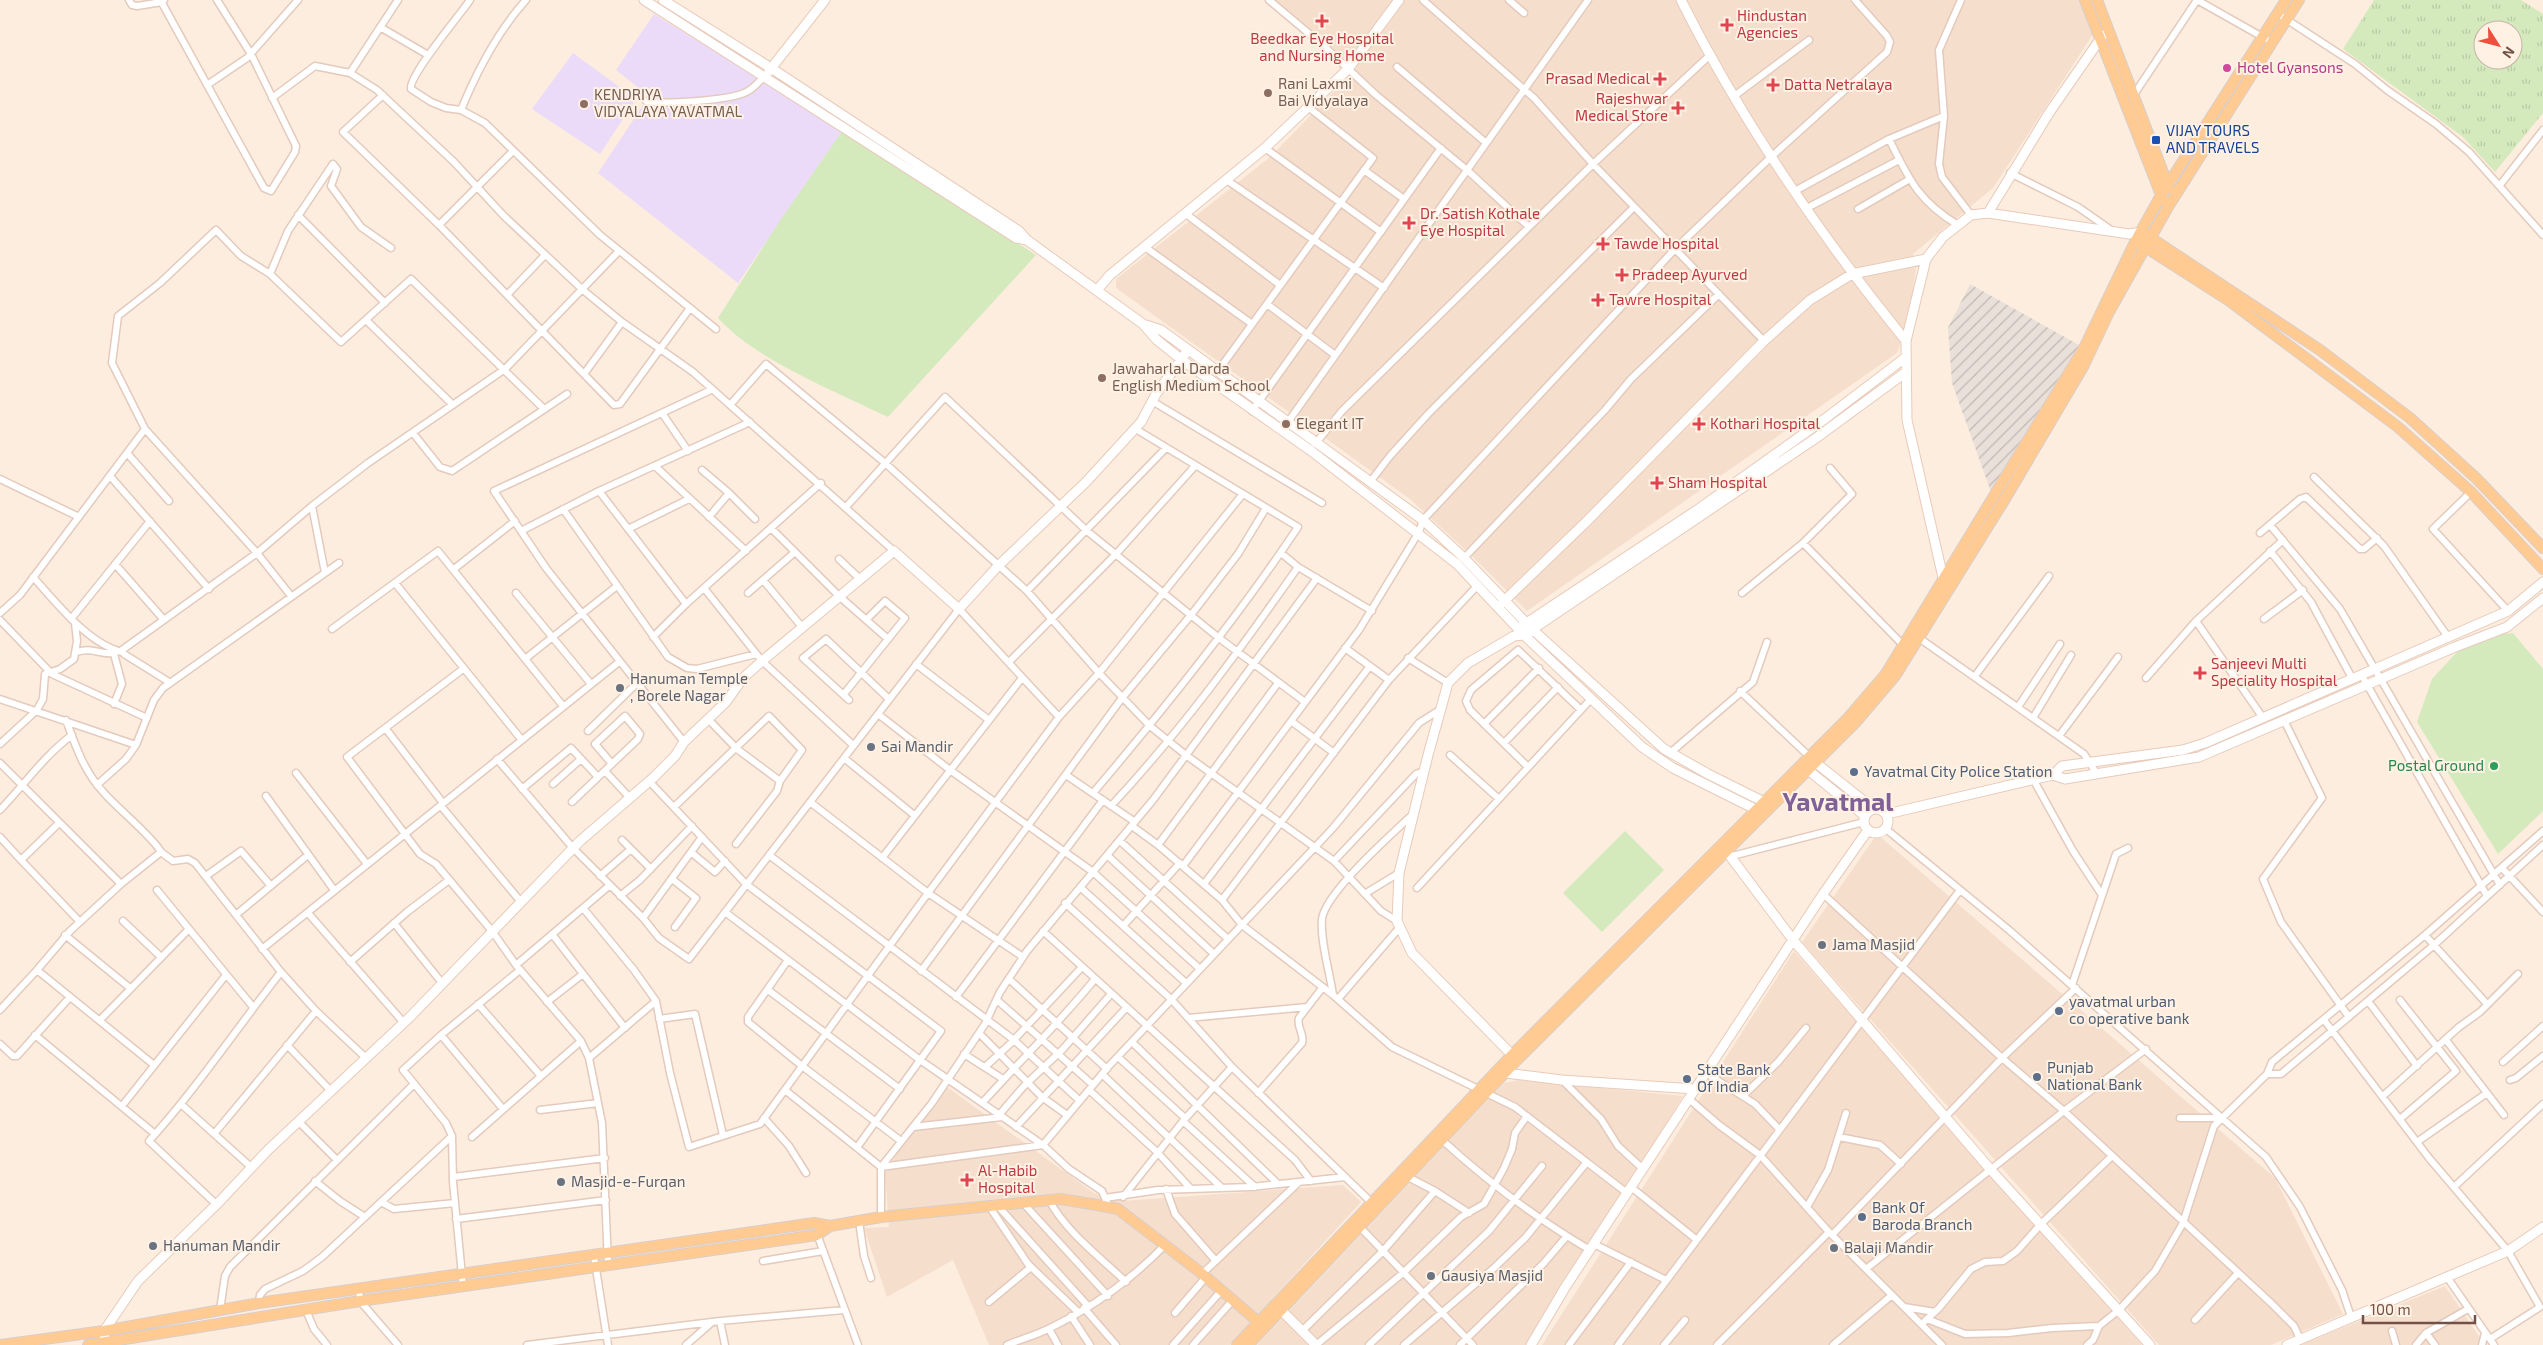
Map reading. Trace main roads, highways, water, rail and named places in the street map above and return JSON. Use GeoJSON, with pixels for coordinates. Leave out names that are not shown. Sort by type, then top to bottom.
{"type":"FeatureCollection","features":[{"type":"Feature","properties":{"kind":"main road"},"geometry":{"type":"LineString","coordinates":[[2085,0],[2099,41],[2160,197],[2170,203]]}},
{"type":"Feature","properties":{"kind":"main road"},"geometry":{"type":"LineString","coordinates":[[2097,0],[2168,185],[2170,203]]}},
{"type":"Feature","properties":{"kind":"main road"},"geometry":{"type":"LineString","coordinates":[[2282,16],[2286,0]]}},
{"type":"Feature","properties":{"kind":"main road"},"geometry":{"type":"LineString","coordinates":[[1248,1345],[1262,1325],[1483,1090],[1764,808],[1855,723],[1895,676],[1907,649],[1944,582],[2084,348],[2136,241],[2160,197],[2282,16],[2298,0]]}},
{"type":"Feature","properties":{"kind":"main road"},"geometry":{"type":"LineString","coordinates":[[2136,241],[2151,237],[2267,39]]}},
{"type":"Feature","properties":{"kind":"main road"},"geometry":{"type":"LineString","coordinates":[[2141,232],[2320,350],[2410,418],[2476,479],[2543,548]]}},
{"type":"Feature","properties":{"kind":"main road"},"geometry":{"type":"LineString","coordinates":[[2136,241],[2228,300],[2398,427],[2470,492],[2543,569]]}},
{"type":"Feature","properties":{"kind":"main road"},"geometry":{"type":"LineString","coordinates":[[1907,649],[1919,638],[2005,500],[2083,367],[2109,312],[2136,241]]}},
{"type":"Feature","properties":{"kind":"main road"},"geometry":{"type":"LineString","coordinates":[[1515,1058],[1730,854],[1764,808]]}},
{"type":"Feature","properties":{"kind":"main road"},"geometry":{"type":"LineString","coordinates":[[1238,1345],[1281,1310],[1359,1226],[1374,1205],[1442,1140],[1483,1090]]}},
{"type":"Feature","properties":{"kind":"main road"},"geometry":{"type":"LineString","coordinates":[[88,1345],[105,1344],[360,1301],[463,1286],[814,1222],[830,1226],[881,1217],[1061,1198],[1107,1203],[1118,1209],[1204,1275],[1262,1325]]}},
{"type":"Feature","properties":{"kind":"main road"},"geometry":{"type":"LineString","coordinates":[[607,1259],[817,1235],[830,1226]]}},
{"type":"Feature","properties":{"kind":"main road"},"geometry":{"type":"LineString","coordinates":[[0,1345],[104,1331],[259,1303],[359,1288],[462,1274],[595,1261]]}},
{"type":"Feature","properties":{"kind":"place","name":"Beedkar Eye Hospital and Nursing Home"},"geometry":{"type":"Point","coordinates":[1322,21]}},
{"type":"Feature","properties":{"kind":"place","name":"Hindustan Agencies"},"geometry":{"type":"Point","coordinates":[1727,25]}},
{"type":"Feature","properties":{"kind":"place","name":"Hotel Gyansons"},"geometry":{"type":"Point","coordinates":[2227,68]}},
{"type":"Feature","properties":{"kind":"place","name":"Prasad Medical"},"geometry":{"type":"Point","coordinates":[1660,79]}},
{"type":"Feature","properties":{"kind":"place","name":"Datta Netralaya"},"geometry":{"type":"Point","coordinates":[1773,85]}},
{"type":"Feature","properties":{"kind":"place","name":"Rani Laxmi Bai Vidyalaya"},"geometry":{"type":"Point","coordinates":[1268,93]}},
{"type":"Feature","properties":{"kind":"place","name":"KENDRIYA VIDYALAYA YAVATMAL"},"geometry":{"type":"Point","coordinates":[584,104]}},
{"type":"Feature","properties":{"kind":"place","name":"Rajeshwar Medical Store"},"geometry":{"type":"Point","coordinates":[1678,108]}},
{"type":"Feature","properties":{"kind":"place","name":"VIJAY TOURS AND TRAVELS"},"geometry":{"type":"Point","coordinates":[2156,140]}},
{"type":"Feature","properties":{"kind":"place","name":"Dr. Satish Kothale Eye Hospital"},"geometry":{"type":"Point","coordinates":[1409,223]}},
{"type":"Feature","properties":{"kind":"place","name":"Tawde Hospital"},"geometry":{"type":"Point","coordinates":[1603,244]}},
{"type":"Feature","properties":{"kind":"place","name":"Pradeep Ayurved"},"geometry":{"type":"Point","coordinates":[1622,275]}},
{"type":"Feature","properties":{"kind":"place","name":"Tawre Hospital"},"geometry":{"type":"Point","coordinates":[1598,300]}},
{"type":"Feature","properties":{"kind":"place","name":"Jawaharlal Darda English Medium School"},"geometry":{"type":"Point","coordinates":[1102,378]}},
{"type":"Feature","properties":{"kind":"place","name":"Elegant IT"},"geometry":{"type":"Point","coordinates":[1286,424]}},
{"type":"Feature","properties":{"kind":"place","name":"Kothari Hospital"},"geometry":{"type":"Point","coordinates":[1699,424]}},
{"type":"Feature","properties":{"kind":"place","name":"Sham Hospital"},"geometry":{"type":"Point","coordinates":[1657,483]}},
{"type":"Feature","properties":{"kind":"place","name":"Sanjeevi Multi Speciality Hospital"},"geometry":{"type":"Point","coordinates":[2200,673]}},
{"type":"Feature","properties":{"kind":"place","name":"Hanuman Temple , Borele Nagar"},"geometry":{"type":"Point","coordinates":[620,688]}},
{"type":"Feature","properties":{"kind":"place","name":"Sai Mandir"},"geometry":{"type":"Point","coordinates":[871,747]}},
{"type":"Feature","properties":{"kind":"place","name":"Postal Ground"},"geometry":{"type":"Point","coordinates":[2494,766]}},
{"type":"Feature","properties":{"kind":"place","name":"Yavatmal City Police Station"},"geometry":{"type":"Point","coordinates":[1854,772]}},
{"type":"Feature","properties":{"kind":"place","name":"Jama Masjid"},"geometry":{"type":"Point","coordinates":[1822,945]}},
{"type":"Feature","properties":{"kind":"place","name":"yavatmal urban co operative bank"},"geometry":{"type":"Point","coordinates":[2059,1011]}},
{"type":"Feature","properties":{"kind":"place","name":"Punjab National Bank"},"geometry":{"type":"Point","coordinates":[2037,1077]}},
{"type":"Feature","properties":{"kind":"place","name":"State Bank Of India"},"geometry":{"type":"Point","coordinates":[1687,1079]}},
{"type":"Feature","properties":{"kind":"place","name":"Al-Habib Hospital"},"geometry":{"type":"Point","coordinates":[967,1180]}},
{"type":"Feature","properties":{"kind":"place","name":"Masjid-e-Furqan"},"geometry":{"type":"Point","coordinates":[561,1182]}},
{"type":"Feature","properties":{"kind":"place","name":"Bank Of Baroda Branch"},"geometry":{"type":"Point","coordinates":[1862,1217]}},
{"type":"Feature","properties":{"kind":"place","name":"Hanuman Mandir"},"geometry":{"type":"Point","coordinates":[153,1246]}},
{"type":"Feature","properties":{"kind":"place","name":"Balaji Mandir"},"geometry":{"type":"Point","coordinates":[1834,1248]}},
{"type":"Feature","properties":{"kind":"place","name":"Gausiya Masjid"},"geometry":{"type":"Point","coordinates":[1431,1276]}},
{"type":"Feature","properties":{"kind":"district","name":"Yavatmal"},"geometry":{"type":"Point","coordinates":[1838,802]}}]}
